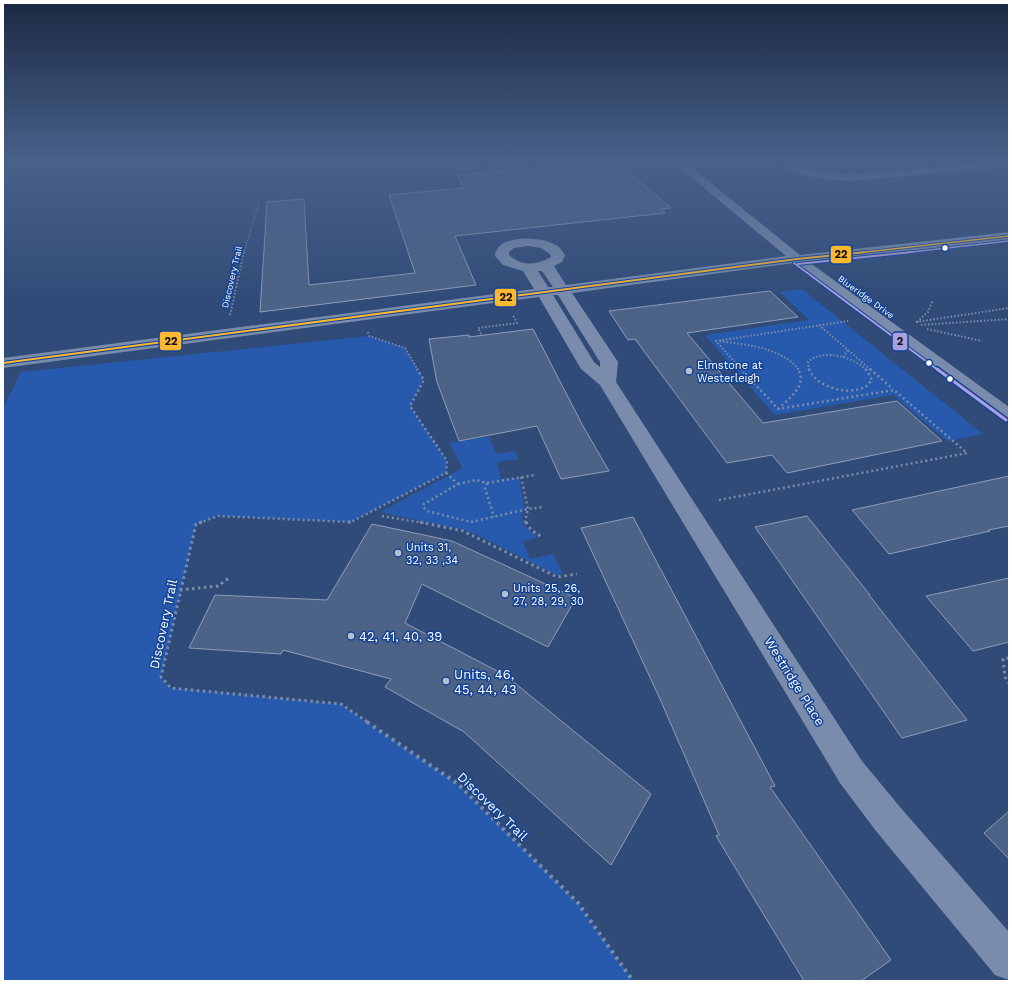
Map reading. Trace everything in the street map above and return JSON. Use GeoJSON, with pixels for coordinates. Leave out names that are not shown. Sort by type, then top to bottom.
{"type":"FeatureCollection","features":[{"type":"Feature","properties":{"kind":"street","name":"Blueridge Drive"},"geometry":{"type":"LineString","coordinates":[[738,208],[1009,416]]}},
{"type":"Feature","properties":{"kind":"street","name":"Blueridge Drive"},"geometry":{"type":"LineString","coordinates":[[743,208],[804,259],[910,323],[1009,398]]}},
{"type":"Feature","properties":{"kind":"street"},"geometry":{"type":"LineString","coordinates":[[3,363],[804,259],[1009,236]]}},
{"type":"Feature","properties":{"kind":"street"},"geometry":{"type":"LineString","coordinates":[[537,242],[552,247],[558,255],[557,259],[546,265],[528,268],[510,264],[501,256],[502,252],[511,245],[537,242]]}},
{"type":"Feature","properties":{"kind":"street"},"geometry":{"type":"LineString","coordinates":[[546,265],[609,362],[607,382]]}},
{"type":"Feature","properties":{"kind":"street","name":"Westridge Place"},"geometry":{"type":"LineString","coordinates":[[528,268],[587,365],[607,382],[851,772],[888,819],[1009,961]]}},
{"type":"Feature","properties":{"kind":"path","name":"Discovery Trail"},"geometry":{"type":"LineString","coordinates":[[228,333],[242,255],[257,208]]}},
{"type":"Feature","properties":{"kind":"path"},"geometry":{"type":"LineString","coordinates":[[910,323],[928,312],[933,300]]}},
{"type":"Feature","properties":{"kind":"path"},"geometry":{"type":"LineString","coordinates":[[910,323],[1009,308]]}},
{"type":"Feature","properties":{"kind":"path"},"geometry":{"type":"LineString","coordinates":[[365,315],[369,336],[405,348],[424,380],[410,406],[447,461],[446,472],[458,484]]}},
{"type":"Feature","properties":{"kind":"path"},"geometry":{"type":"LineString","coordinates":[[481,334],[478,328],[517,323],[513,315]]}},
{"type":"Feature","properties":{"kind":"path"},"geometry":{"type":"LineString","coordinates":[[910,323],[921,325],[1009,319]]}},
{"type":"Feature","properties":{"kind":"path"},"geometry":{"type":"LineString","coordinates":[[716,341],[852,320]]}},
{"type":"Feature","properties":{"kind":"path"},"geometry":{"type":"LineString","coordinates":[[719,500],[968,453],[819,325]]}},
{"type":"Feature","properties":{"kind":"path"},"geometry":{"type":"LineString","coordinates":[[921,325],[929,331],[982,341]]}},
{"type":"Feature","properties":{"kind":"path"},"geometry":{"type":"LineString","coordinates":[[716,341],[764,348],[786,357],[799,369],[808,371],[815,379],[824,384],[845,390],[864,388],[870,385],[872,380],[871,374]]}},
{"type":"Feature","properties":{"kind":"path"},"geometry":{"type":"LineString","coordinates":[[716,341],[778,409]]}},
{"type":"Feature","properties":{"kind":"path"},"geometry":{"type":"LineString","coordinates":[[843,357],[848,350]]}},
{"type":"Feature","properties":{"kind":"path"},"geometry":{"type":"LineString","coordinates":[[808,371],[808,362],[812,358],[828,355],[843,357],[858,363],[871,374],[879,378]]}},
{"type":"Feature","properties":{"kind":"path"},"geometry":{"type":"LineString","coordinates":[[778,409],[799,385],[801,380],[799,369]]}},
{"type":"Feature","properties":{"kind":"path"},"geometry":{"type":"LineString","coordinates":[[778,409],[894,390]]}},
{"type":"Feature","properties":{"kind":"path","name":"Discovery Trail"},"geometry":{"type":"LineString","coordinates":[[446,472],[350,522],[218,516],[196,524],[161,677],[171,688],[341,704],[458,784],[578,903],[633,981]]}},
{"type":"Feature","properties":{"kind":"path"},"geometry":{"type":"LineString","coordinates":[[535,475],[487,483],[480,480],[470,480],[458,484],[424,504],[423,507],[427,511],[471,522],[528,509],[544,507]]}},
{"type":"Feature","properties":{"kind":"path"},"geometry":{"type":"LineString","coordinates":[[520,477],[528,509],[525,521],[532,530],[542,537]]}},
{"type":"Feature","properties":{"kind":"path"},"geometry":{"type":"LineString","coordinates":[[487,483],[485,488],[494,517]]}},
{"type":"Feature","properties":{"kind":"path"},"geometry":{"type":"LineString","coordinates":[[382,516],[406,519],[463,531],[557,577],[577,574]]}},
{"type":"Feature","properties":{"kind":"path"},"geometry":{"type":"LineString","coordinates":[[180,590],[218,586],[229,578]]}},
{"type":"Feature","properties":{"kind":"path"},"geometry":{"type":"LineString","coordinates":[[1009,658],[1002,660],[1005,678],[1009,683]]}},
{"type":"Feature","properties":{"kind":"shaded area"},"geometry":{"type":"Polygon","coordinates":[[[802,289],[983,434],[947,441],[893,395],[775,415],[705,335],[809,320],[780,292],[802,289]]]}},
{"type":"Feature","properties":{"kind":"shaded area"},"geometry":{"type":"Polygon","coordinates":[[[369,336],[405,348],[424,380],[411,406],[447,461],[446,473],[351,522],[218,516],[196,524],[161,677],[171,688],[341,704],[458,784],[578,903],[633,981],[3,981],[3,408],[21,372],[369,336]]]}},
{"type":"Feature","properties":{"kind":"shaded area"},"geometry":{"type":"Polygon","coordinates":[[[489,437],[496,454],[515,451],[518,459],[497,462],[501,479],[519,478],[525,510],[521,516],[525,527],[538,537],[523,542],[530,559],[553,554],[563,574],[557,575],[469,531],[380,512],[461,469],[461,465],[449,443],[489,437]]]}},
{"type":"Feature","properties":{"kind":"building"},"geometry":{"type":"Polygon","coordinates":[[[267,208],[305,208],[309,285],[415,273],[393,208],[671,208],[660,209],[665,213],[455,236],[476,285],[260,312],[267,208]]]}},
{"type":"Feature","properties":{"kind":"building","name":"Elmstone at Westerleigh"},"geometry":{"type":"Polygon","coordinates":[[[770,291],[798,317],[687,333],[763,423],[897,401],[942,441],[787,473],[772,455],[727,463],[635,339],[628,340],[609,311],[770,291]]]}},
{"type":"Feature","properties":{"kind":"building"},"geometry":{"type":"Polygon","coordinates":[[[533,329],[583,426],[609,471],[561,479],[537,426],[459,441],[437,382],[429,339],[469,335],[469,337],[533,329]]]}},
{"type":"Feature","properties":{"kind":"building"},"geometry":{"type":"Polygon","coordinates":[[[1009,476],[1009,526],[889,554],[852,510],[1009,476]]]}},
{"type":"Feature","properties":{"kind":"building"},"geometry":{"type":"Polygon","coordinates":[[[807,516],[967,720],[902,738],[755,527],[807,516]]]}},
{"type":"Feature","properties":{"kind":"building"},"geometry":{"type":"Polygon","coordinates":[[[633,517],[775,786],[770,787],[891,960],[861,981],[804,981],[716,836],[719,835],[660,699],[581,528],[633,517]]]}},
{"type":"Feature","properties":{"kind":"building"},"geometry":{"type":"Polygon","coordinates":[[[372,524],[452,541],[576,598],[548,647],[422,584],[405,623],[505,675],[651,794],[611,865],[464,732],[385,687],[391,679],[283,650],[281,654],[189,648],[215,595],[327,600],[372,524]]]}},
{"type":"Feature","properties":{"kind":"building"},"geometry":{"type":"Polygon","coordinates":[[[1009,578],[1009,642],[973,651],[926,596],[1009,578]]]}},
{"type":"Feature","properties":{"kind":"building"},"geometry":{"type":"Polygon","coordinates":[[[1009,811],[1009,859],[984,833],[1009,811]]]}},
{"type":"Feature","properties":{"kind":"transit line","name":"22"},"geometry":{"type":"LineString","coordinates":[[3,363],[797,259],[1009,236]]}},
{"type":"Feature","properties":{"kind":"transit line","name":"2"},"geometry":{"type":"LineString","coordinates":[[798,264],[1009,241]]}},
{"type":"Feature","properties":{"kind":"transit line","name":"2"},"geometry":{"type":"LineString","coordinates":[[794,263],[1006,420]]}},
{"type":"Feature","properties":{"kind":"place","name":"Elmstone at Westerleigh"},"geometry":{"type":"Point","coordinates":[689,371]}},
{"type":"Feature","properties":{"kind":"place","name":"Units 31, 32, 33 ,34"},"geometry":{"type":"Point","coordinates":[398,553]}},
{"type":"Feature","properties":{"kind":"place","name":"Units 25, 26, 27, 28, 29, 30"},"geometry":{"type":"Point","coordinates":[505,594]}},
{"type":"Feature","properties":{"kind":"place","name":"42, 41, 40, 39"},"geometry":{"type":"Point","coordinates":[351,636]}},
{"type":"Feature","properties":{"kind":"place","name":"Units, 46, 45, 44, 43"},"geometry":{"type":"Point","coordinates":[446,681]}}]}
